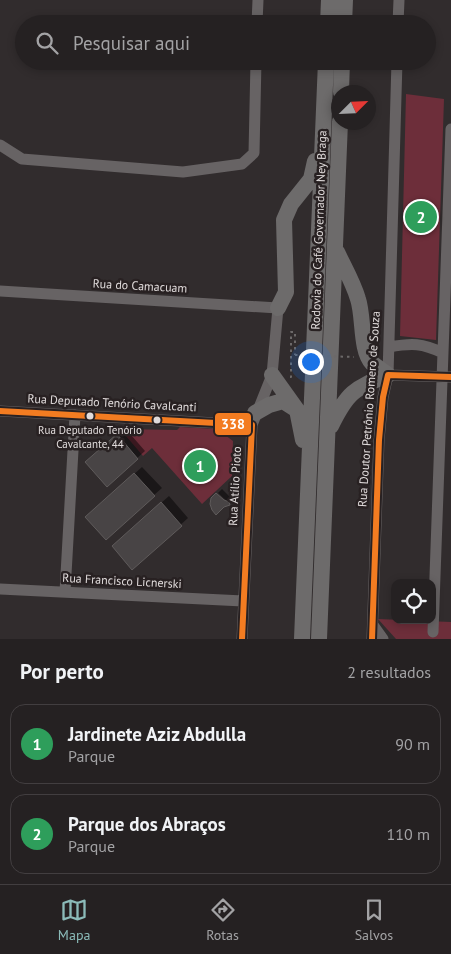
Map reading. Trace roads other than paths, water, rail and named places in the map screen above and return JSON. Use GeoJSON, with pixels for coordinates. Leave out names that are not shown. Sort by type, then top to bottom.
{"type":"FeatureCollection","features":[{"type":"Feature","properties":{"kind":"highway"},"geometry":{"type":"LineString","coordinates":[[328,15],[329,0]]}},
{"type":"Feature","properties":{"kind":"highway"},"geometry":{"type":"LineString","coordinates":[[344,15],[345,0]]}},
{"type":"Feature","properties":{"kind":"highway","name":"Rodovia do Café Governador Ney Braga"},"geometry":{"type":"LineString","coordinates":[[302,639],[326,70]]}},
{"type":"Feature","properties":{"kind":"highway"},"geometry":{"type":"LineString","coordinates":[[341,85],[342,70]]}},
{"type":"Feature","properties":{"kind":"highway"},"geometry":{"type":"LineString","coordinates":[[278,308],[286,292],[284,220],[292,204],[312,179],[324,120]]}},
{"type":"Feature","properties":{"kind":"highway","name":"Rodovia do Café Governador Ney Braga"},"geometry":{"type":"LineString","coordinates":[[319,639],[340,130]]}},
{"type":"Feature","properties":{"kind":"highway"},"geometry":{"type":"LineString","coordinates":[[335,248],[358,298],[367,354],[373,364],[388,375]]}},
{"type":"Feature","properties":{"kind":"highway"},"geometry":{"type":"LineString","coordinates":[[328,433],[345,399],[353,391],[364,384],[388,375]]}},
{"type":"Feature","properties":{"kind":"highway"},"geometry":{"type":"LineString","coordinates":[[278,376],[297,410],[308,482]]}},
{"type":"Feature","properties":{"kind":"highway"},"geometry":{"type":"LineString","coordinates":[[253,419],[269,405],[283,401],[297,410]]}},
{"type":"Feature","properties":{"kind":"street"},"geometry":{"type":"LineString","coordinates":[[257,15],[258,0]]}},
{"type":"Feature","properties":{"kind":"street"},"geometry":{"type":"LineString","coordinates":[[398,15],[399,0]]}},
{"type":"Feature","properties":{"kind":"street"},"geometry":{"type":"LineString","coordinates":[[0,145],[22,159],[80,164],[183,172],[242,164],[254,153],[256,70]]}},
{"type":"Feature","properties":{"kind":"street","name":"Rua Doutor Petrônio Romero de Souza"},"geometry":{"type":"LineString","coordinates":[[372,639],[379,440],[388,375],[397,70]]}},
{"type":"Feature","properties":{"kind":"street"},"geometry":{"type":"LineString","coordinates":[[434,632],[447,377],[443,353],[451,128]]}},
{"type":"Feature","properties":{"kind":"street","name":"Rua do Camacuam"},"geometry":{"type":"LineString","coordinates":[[0,291],[278,308]]}},
{"type":"Feature","properties":{"kind":"street","name":"Rua Atílio Pioto"},"geometry":{"type":"LineString","coordinates":[[242,639],[253,419],[278,376],[278,308]]}},
{"type":"Feature","properties":{"kind":"street"},"geometry":{"type":"LineString","coordinates":[[389,347],[416,343],[443,353]]}},
{"type":"Feature","properties":{"kind":"street"},"geometry":{"type":"LineString","coordinates":[[388,375],[447,377]]}},
{"type":"Feature","properties":{"kind":"street","name":"Rua Deputado Tenório Cavalcanti"},"geometry":{"type":"LineString","coordinates":[[0,411],[76,415],[253,419]]}},
{"type":"Feature","properties":{"kind":"street"},"geometry":{"type":"LineString","coordinates":[[65,592],[76,415]]}},
{"type":"Feature","properties":{"kind":"street","name":"Rua Francisco Licnerski"},"geometry":{"type":"LineString","coordinates":[[0,589],[243,601]]}},
{"type":"Feature","properties":{"kind":"street"},"geometry":{"type":"LineString","coordinates":[[373,625],[383,639]]}},
{"type":"Feature","properties":{"kind":"place","name":"Parque dos Abraços"},"geometry":{"type":"Point","coordinates":[421,217]}},
{"type":"Feature","properties":{"kind":"place","name":"Rua Deputado Tenório Cavalcante, 44"},"geometry":{"type":"Point","coordinates":[90,416]}},
{"type":"Feature","properties":{"kind":"place","name":"Jardinete Aziz Abdulla"},"geometry":{"type":"Point","coordinates":[200,466]}}]}
